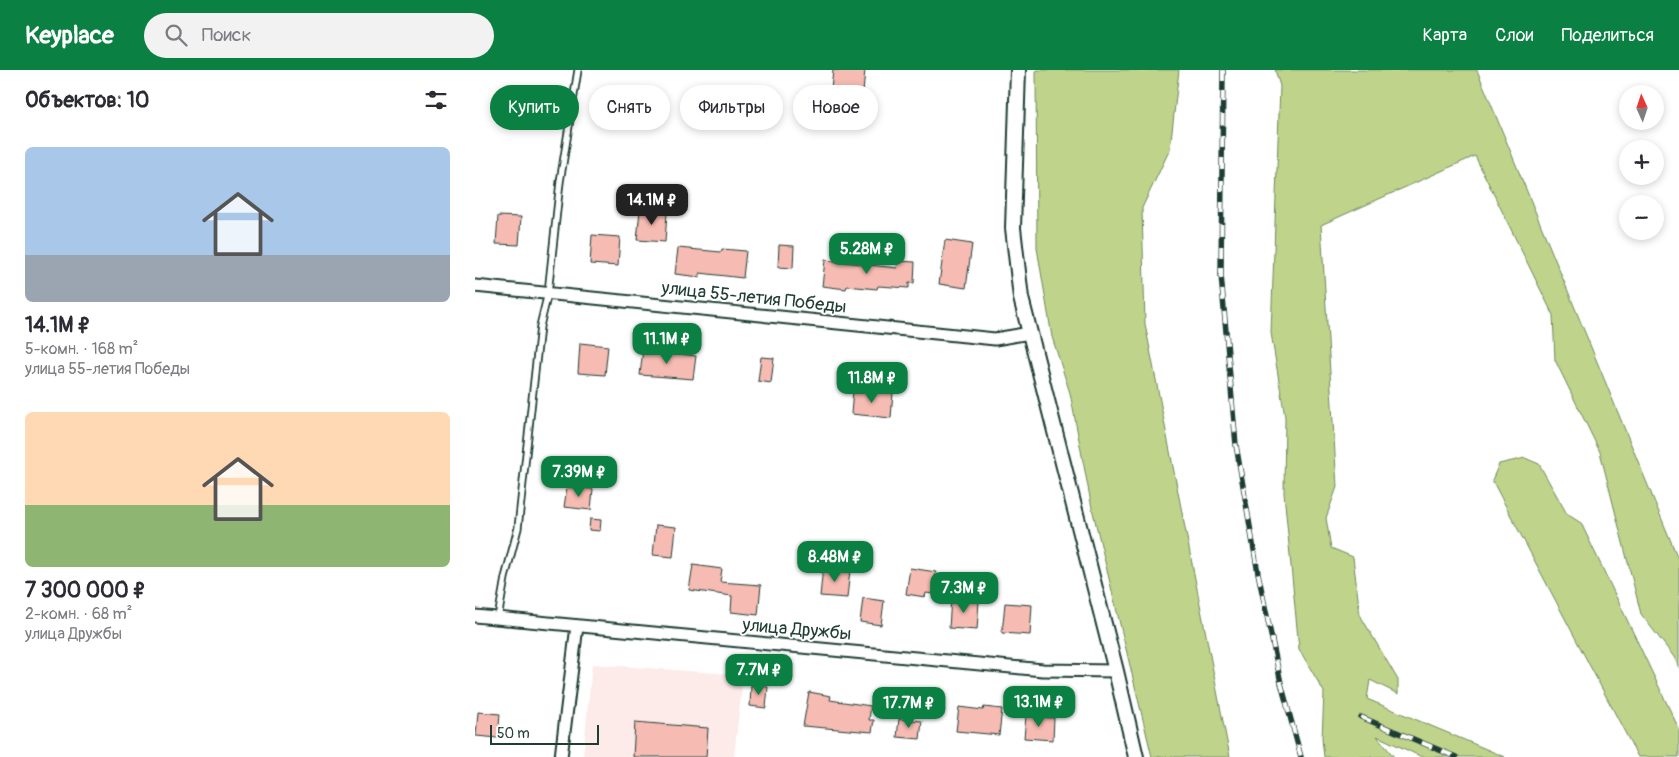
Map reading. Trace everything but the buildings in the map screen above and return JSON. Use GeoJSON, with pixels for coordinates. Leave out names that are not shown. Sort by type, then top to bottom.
{"type":"FeatureCollection","features":[{"type":"Feature","properties":{"kind":"street"},"geometry":{"type":"LineString","coordinates":[[1018,70],[1013,228],[1021,298],[1117,671],[1136,757]]}},
{"type":"Feature","properties":{"kind":"street","name":"улица 55-летия Победы"},"geometry":{"type":"LineString","coordinates":[[475,286],[995,339],[1029,333]]}},
{"type":"Feature","properties":{"kind":"street","name":"улица Дружбы"},"geometry":{"type":"LineString","coordinates":[[475,616],[1043,670],[1117,671]]}},
{"type":"Feature","properties":{"kind":"street"},"geometry":{"type":"LineString","coordinates":[[561,757],[577,626]]}},
{"type":"Feature","properties":{"kind":"lane"},"geometry":{"type":"LineString","coordinates":[[498,618],[505,578],[518,528],[540,326],[548,293],[560,182],[578,70]]}},
{"type":"Feature","properties":{"kind":"shaded area"},"geometry":{"type":"Polygon","coordinates":[[[592,664],[743,675],[734,757],[583,757],[592,664]]]}},
{"type":"Feature","properties":{"kind":"green space"},"geometry":{"type":"Polygon","coordinates":[[[1036,70],[1179,70],[1170,149],[1142,208],[1145,324],[1230,757],[1152,757],[1092,508],[1070,393],[1052,337],[1037,248],[1036,70]]]}},
{"type":"Feature","properties":{"kind":"green space"},"geometry":{"type":"Polygon","coordinates":[[[1275,70],[1477,70],[1679,561],[1679,668],[1674,657],[1641,614],[1600,452],[1555,360],[1553,315],[1475,156],[1321,225],[1337,487],[1326,518],[1331,548],[1353,557],[1360,615],[1398,680],[1398,694],[1370,680],[1367,699],[1505,757],[1422,757],[1377,736],[1394,757],[1324,757],[1322,739],[1324,692],[1299,649],[1284,493],[1285,417],[1271,333],[1280,86],[1275,70]]]}},
{"type":"Feature","properties":{"kind":"green space"},"geometry":{"type":"Polygon","coordinates":[[[1525,458],[1539,464],[1567,514],[1581,523],[1679,729],[1679,757],[1638,757],[1492,480],[1499,464],[1525,458]]]}},
{"type":"Feature","properties":{"kind":"railway"},"geometry":{"type":"LineString","coordinates":[[1223,70],[1221,275],[1236,445],[1258,573],[1281,683],[1301,757]]}},
{"type":"Feature","properties":{"kind":"railway"},"geometry":{"type":"LineString","coordinates":[[1361,717],[1456,757]]}}]}
